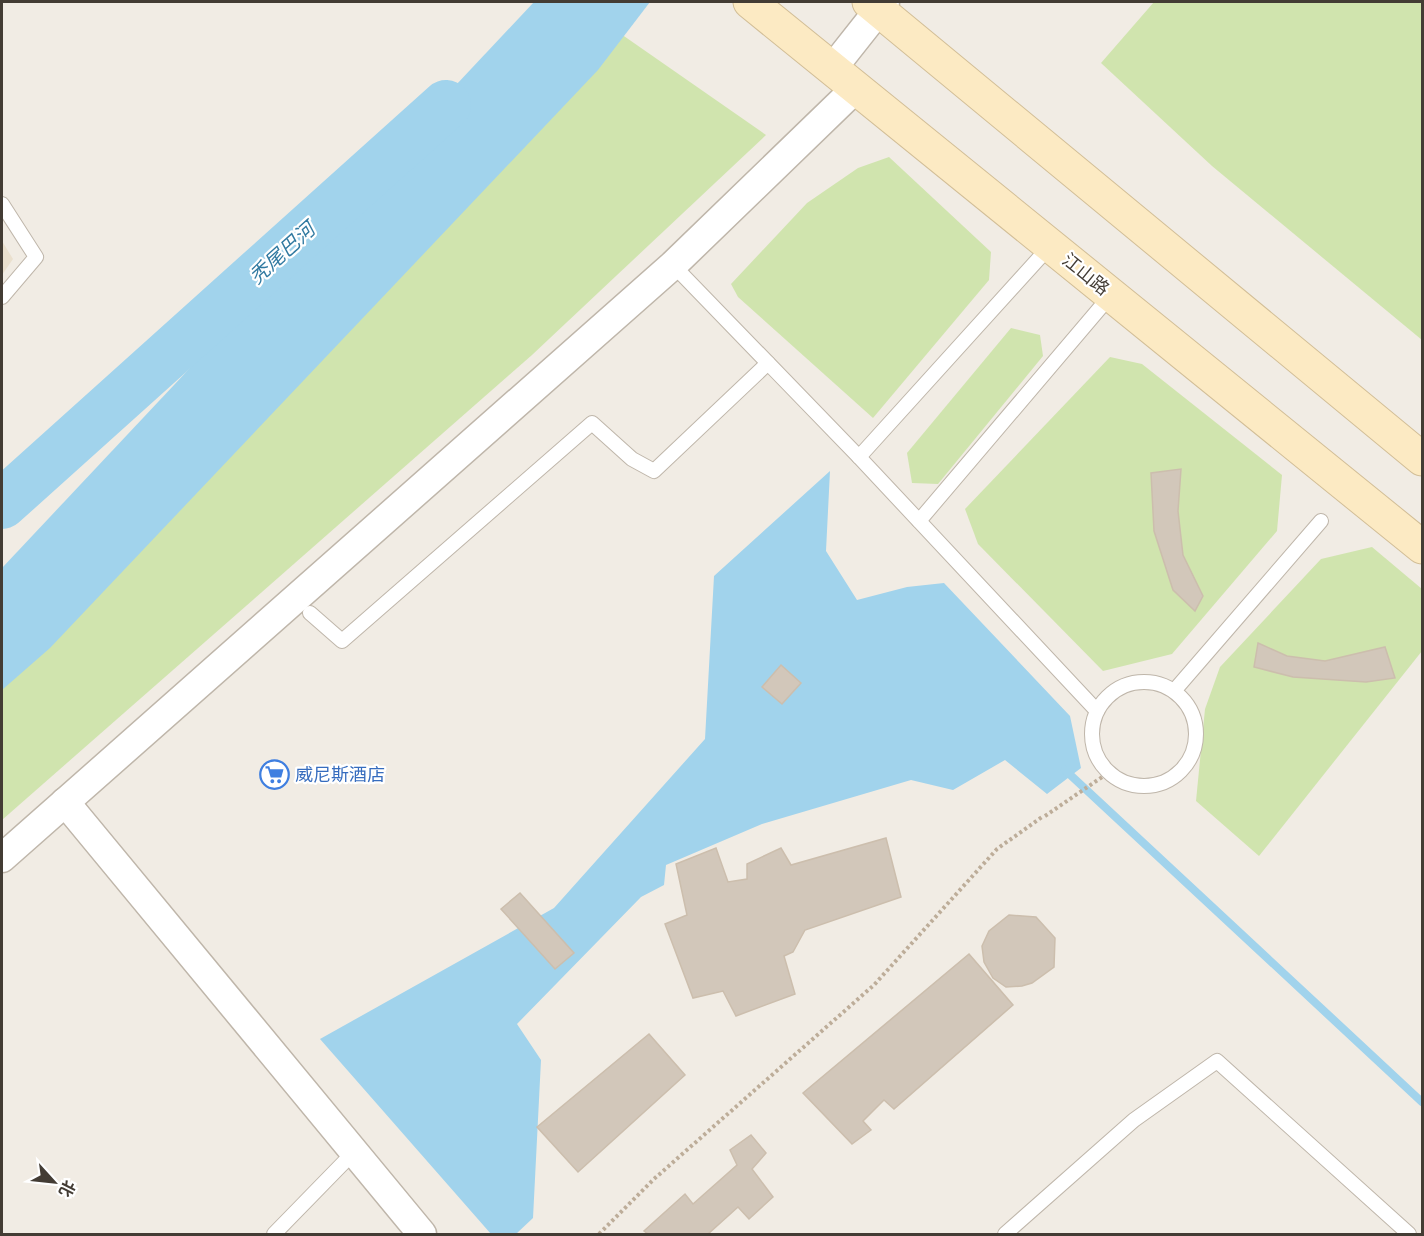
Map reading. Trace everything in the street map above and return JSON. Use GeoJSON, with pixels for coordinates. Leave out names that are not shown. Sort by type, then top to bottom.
{"type":"FeatureCollection","features":[{"type":"Feature","properties":{"kind":"main road","name":"江山路"},"geometry":{"type":"LineString","coordinates":[[750,2],[1422,547]]}},
{"type":"Feature","properties":{"kind":"main road"},"geometry":{"type":"LineString","coordinates":[[878,4],[1422,459]]}},
{"type":"Feature","properties":{"kind":"street"},"geometry":{"type":"LineString","coordinates":[[2,858],[673,265],[844,78],[878,4]]}},
{"type":"Feature","properties":{"kind":"street"},"geometry":{"type":"LineString","coordinates":[[64,802],[422,1234]]}},
{"type":"Feature","properties":{"kind":"lane"},"geometry":{"type":"LineString","coordinates":[[2,204],[36,257],[2,297]]}},
{"type":"Feature","properties":{"kind":"lane"},"geometry":{"type":"LineString","coordinates":[[859,457],[1051,245]]}},
{"type":"Feature","properties":{"kind":"lane"},"geometry":{"type":"LineString","coordinates":[[673,265],[859,457],[1097,711]]}},
{"type":"Feature","properties":{"kind":"lane"},"geometry":{"type":"LineString","coordinates":[[919,521],[1111,295]]}},
{"type":"Feature","properties":{"kind":"lane"},"geometry":{"type":"LineString","coordinates":[[310,613],[342,641],[592,423],[632,459],[654,471],[768,363]]}},
{"type":"Feature","properties":{"kind":"lane"},"geometry":{"type":"LineString","coordinates":[[1174,691],[1322,521]]}},
{"type":"Feature","properties":{"kind":"lane"},"geometry":{"type":"LineString","coordinates":[[1148,683],[1174,691],[1186,703],[1193,718],[1196,735],[1193,752],[1185,767],[1172,778],[1156,785],[1139,787],[1123,782],[1108,773],[1098,760],[1092,744],[1092,727],[1097,711],[1108,696],[1122,687],[1148,683]]}},
{"type":"Feature","properties":{"kind":"lane"},"geometry":{"type":"LineString","coordinates":[[1005,1234],[1134,1120],[1218,1061],[1409,1234]]}},
{"type":"Feature","properties":{"kind":"lane"},"geometry":{"type":"LineString","coordinates":[[274,1234],[353,1153]]}},
{"type":"Feature","properties":{"kind":"path"},"geometry":{"type":"LineString","coordinates":[[599,1234],[654,1179],[874,985],[997,849],[1108,773]]}},
{"type":"Feature","properties":{"kind":"shaded area"},"geometry":{"type":"Polygon","coordinates":[[[2,241],[13,259],[2,275],[2,241]]]}},
{"type":"Feature","properties":{"kind":"green space"},"geometry":{"type":"Polygon","coordinates":[[[1154,2],[1422,2],[1422,340],[1212,166],[1101,63],[1154,2]]]}},
{"type":"Feature","properties":{"kind":"green space"},"geometry":{"type":"Polygon","coordinates":[[[621,34],[766,135],[532,355],[2,820],[2,597],[621,34]]]}},
{"type":"Feature","properties":{"kind":"green space"},"geometry":{"type":"Polygon","coordinates":[[[889,157],[991,252],[989,280],[873,418],[738,297],[731,284],[807,203],[858,168],[889,157]]]}},
{"type":"Feature","properties":{"kind":"green space"},"geometry":{"type":"Polygon","coordinates":[[[1011,328],[1040,335],[1043,356],[938,484],[912,483],[907,453],[1011,328]]]}},
{"type":"Feature","properties":{"kind":"green space"},"geometry":{"type":"Polygon","coordinates":[[[1110,357],[1142,364],[1282,475],[1277,531],[1172,654],[1103,671],[978,544],[965,509],[1110,357]]]}},
{"type":"Feature","properties":{"kind":"green space"},"geometry":{"type":"Polygon","coordinates":[[[1372,547],[1422,589],[1422,651],[1259,856],[1196,801],[1205,709],[1220,667],[1321,559],[1372,547]]]}},
{"type":"Feature","properties":{"kind":"water"},"geometry":{"type":"Polygon","coordinates":[[[534,2],[650,2],[598,70],[50,648],[2,690],[2,568],[534,2]]]}},
{"type":"Feature","properties":{"kind":"water"},"geometry":{"type":"Polygon","coordinates":[[[830,471],[826,551],[857,600],[907,587],[944,583],[1070,716],[1081,768],[1047,794],[1005,760],[953,790],[911,780],[762,824],[666,865],[664,885],[641,897],[517,1024],[541,1060],[533,1218],[516,1234],[491,1234],[320,1039],[554,908],[705,739],[714,576],[830,471]]]}},
{"type":"Feature","properties":{"kind":"building"},"geometry":{"type":"Polygon","coordinates":[[[1181,469],[1178,511],[1183,555],[1203,596],[1195,611],[1173,590],[1154,531],[1151,473],[1181,469]]]}},
{"type":"Feature","properties":{"kind":"building"},"geometry":{"type":"Polygon","coordinates":[[[1258,643],[1287,656],[1325,661],[1385,647],[1395,678],[1366,682],[1293,677],[1254,667],[1258,643]]]}},
{"type":"Feature","properties":{"kind":"building"},"geometry":{"type":"Polygon","coordinates":[[[781,665],[801,683],[782,704],[762,687],[781,665]]]}},
{"type":"Feature","properties":{"kind":"building"},"geometry":{"type":"Polygon","coordinates":[[[886,838],[901,897],[805,930],[793,952],[784,956],[795,994],[736,1016],[723,991],[693,998],[665,924],[687,915],[676,864],[716,848],[728,882],[747,879],[747,864],[781,848],[791,865],[886,838]]]}},
{"type":"Feature","properties":{"kind":"building"},"geometry":{"type":"Polygon","coordinates":[[[520,893],[574,953],[555,969],[501,909],[520,893]]]}},
{"type":"Feature","properties":{"kind":"building"},"geometry":{"type":"Polygon","coordinates":[[[1009,915],[1036,917],[1055,938],[1054,967],[1032,983],[1022,986],[1006,987],[993,978],[984,962],[982,946],[989,931],[1009,915]]]}},
{"type":"Feature","properties":{"kind":"building"},"geometry":{"type":"Polygon","coordinates":[[[969,954],[1013,1005],[894,1109],[884,1100],[863,1121],[871,1130],[852,1144],[803,1093],[969,954]]]}},
{"type":"Feature","properties":{"kind":"building"},"geometry":{"type":"Polygon","coordinates":[[[649,1034],[685,1075],[578,1172],[537,1127],[649,1034]]]}},
{"type":"Feature","properties":{"kind":"building"},"geometry":{"type":"Polygon","coordinates":[[[751,1135],[766,1153],[752,1169],[773,1197],[749,1219],[738,1207],[708,1234],[648,1234],[644,1231],[685,1194],[693,1204],[737,1165],[730,1150],[751,1135]]]}},
{"type":"Feature","properties":{"kind":"waterway","name":"秃尾巴河"},"geometry":{"type":"LineString","coordinates":[[2,504],[446,105]]}},
{"type":"Feature","properties":{"kind":"waterway"},"geometry":{"type":"LineString","coordinates":[[1065,770],[1422,1102]]}},
{"type":"Feature","properties":{"kind":"place","name":"威尼斯酒店"},"geometry":{"type":"Point","coordinates":[274,774]}}]}
